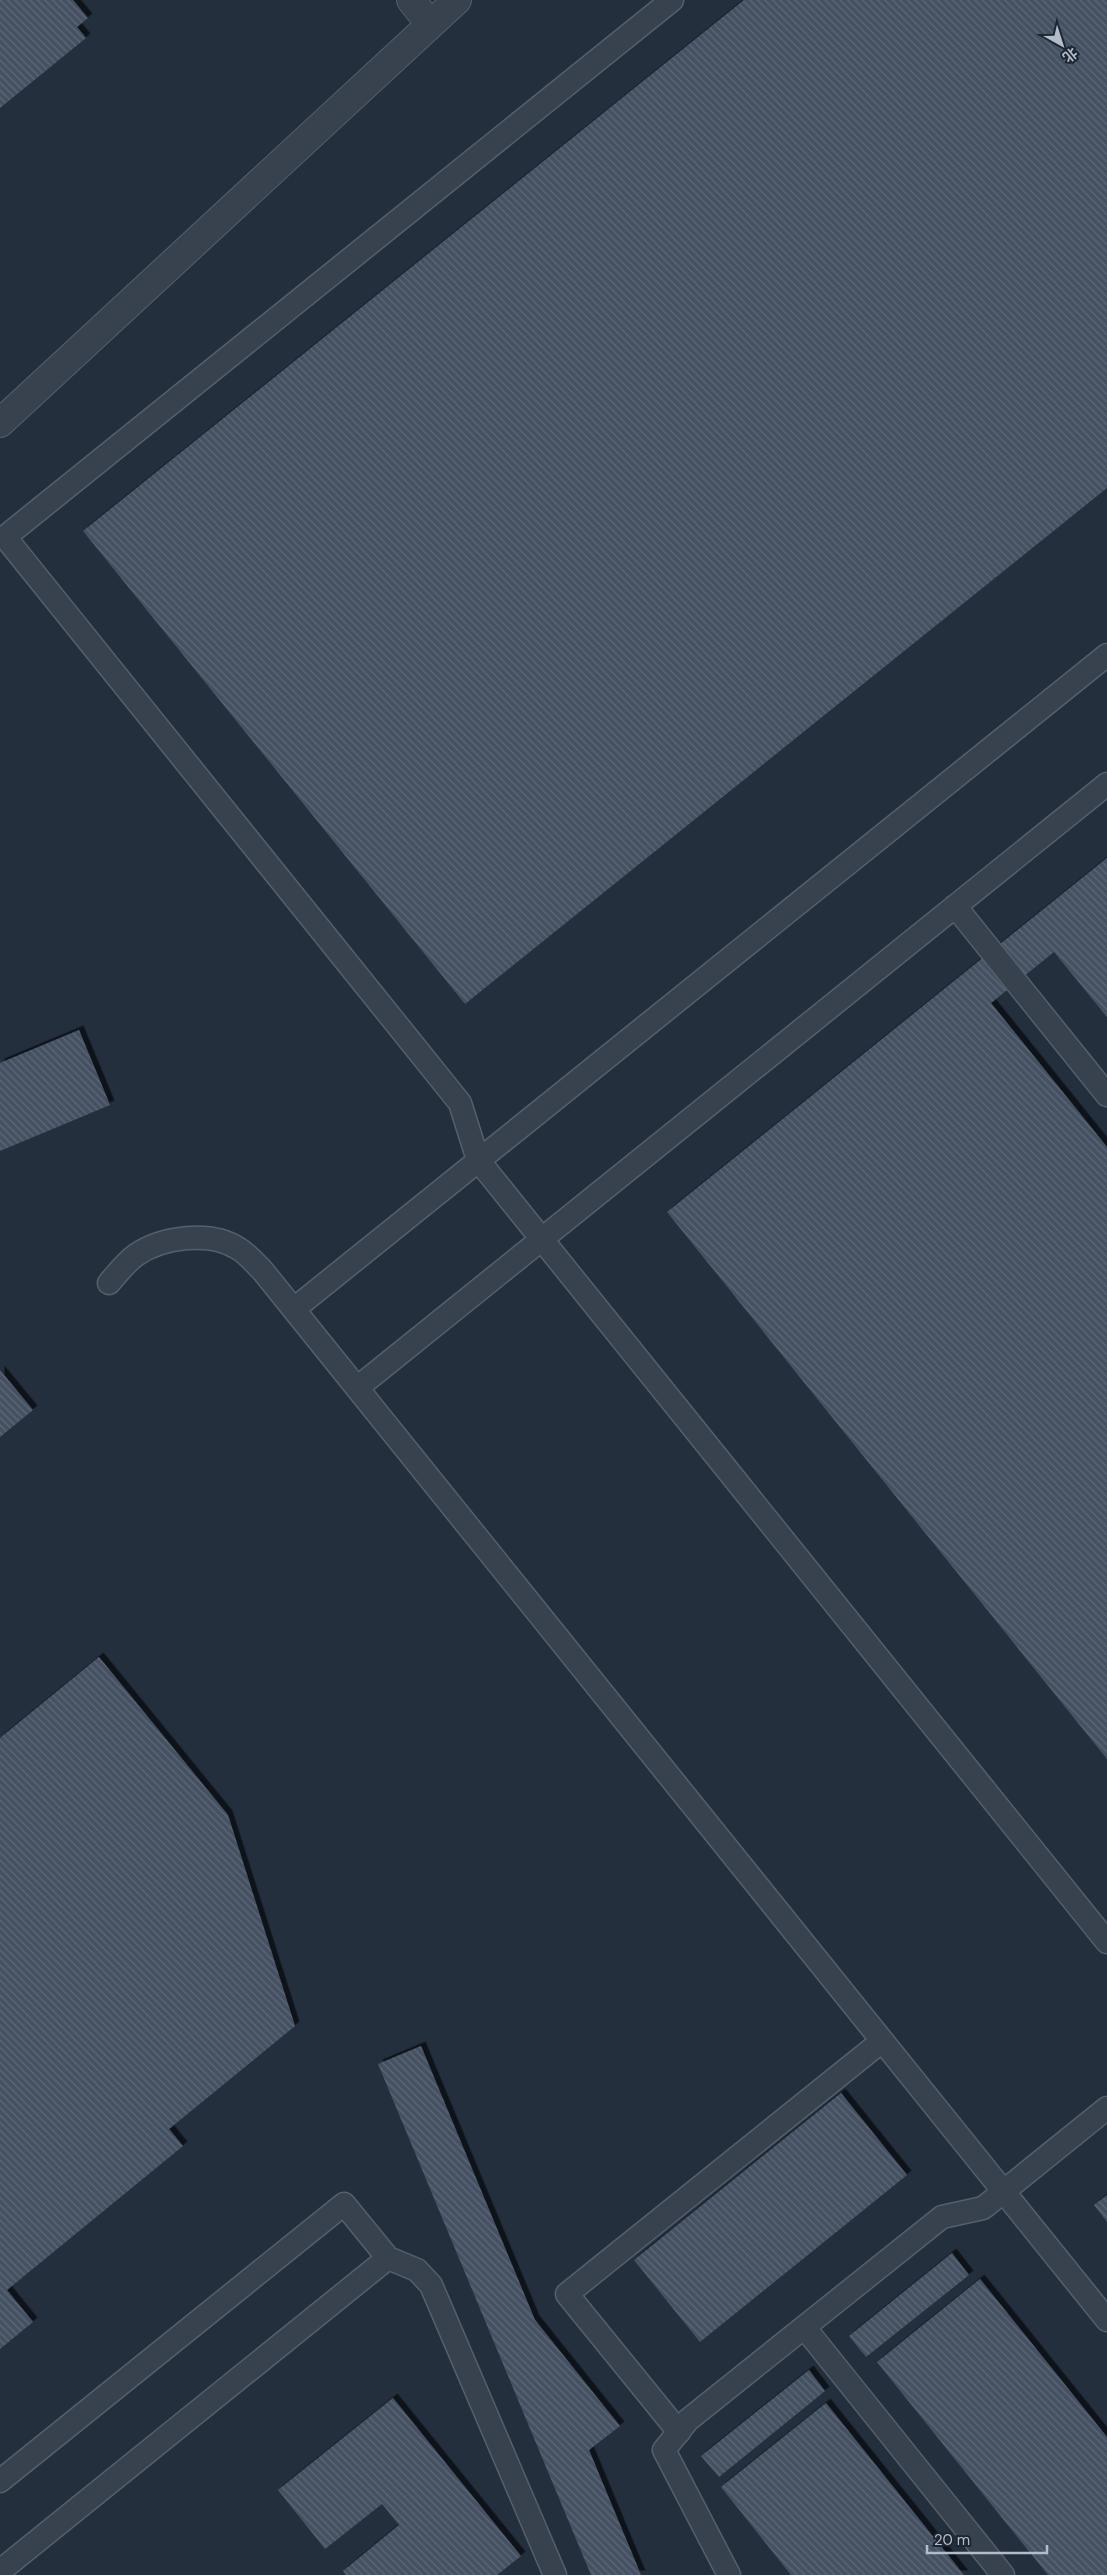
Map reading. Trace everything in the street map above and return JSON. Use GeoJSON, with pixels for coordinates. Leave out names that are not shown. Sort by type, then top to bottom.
{"type":"FeatureCollection","features":[{"type":"Feature","properties":{"kind":"street"},"geometry":{"type":"LineString","coordinates":[[411,0],[430,24]]}},
{"type":"Feature","properties":{"kind":"street"},"geometry":{"type":"LineString","coordinates":[[0,423],[457,0]]}},
{"type":"Feature","properties":{"kind":"lane"},"geometry":{"type":"LineString","coordinates":[[672,0],[4,537],[460,1103],[478,1160],[1107,1942]]}},
{"type":"Feature","properties":{"kind":"lane"},"geometry":{"type":"LineString","coordinates":[[294,1309],[1107,655]]}},
{"type":"Feature","properties":{"kind":"lane"},"geometry":{"type":"LineString","coordinates":[[356,1388],[1107,784]]}},
{"type":"Feature","properties":{"kind":"lane"},"geometry":{"type":"LineString","coordinates":[[955,906],[1107,1095]]}},
{"type":"Feature","properties":{"kind":"lane"},"geometry":{"type":"LineString","coordinates":[[109,1283],[134,1256],[155,1244],[186,1238],[218,1241],[239,1249],[262,1270],[1107,2320]]}},
{"type":"Feature","properties":{"kind":"lane"},"geometry":{"type":"LineString","coordinates":[[678,2432],[567,2294],[882,2041]]}},
{"type":"Feature","properties":{"kind":"lane"},"geometry":{"type":"LineString","coordinates":[[730,2575],[664,2450],[678,2432],[688,2420],[942,2216],[983,2208],[1107,2108]]}},
{"type":"Feature","properties":{"kind":"lane"},"geometry":{"type":"LineString","coordinates":[[0,2481],[344,2204],[388,2258],[417,2270],[431,2285],[555,2575]]}},
{"type":"Feature","properties":{"kind":"lane"},"geometry":{"type":"LineString","coordinates":[[0,2570],[388,2258]]}},
{"type":"Feature","properties":{"kind":"lane"},"geometry":{"type":"LineString","coordinates":[[804,2328],[1003,2575]]}},
{"type":"Feature","properties":{"kind":"building"},"geometry":{"type":"Polygon","coordinates":[[[0,0],[73,0],[88,18],[77,27],[86,38],[0,108],[0,0]]]}},
{"type":"Feature","properties":{"kind":"building"},"geometry":{"type":"Polygon","coordinates":[[[744,0],[1107,0],[1107,488],[465,1004],[83,531],[744,0]]]}},
{"type":"Feature","properties":{"kind":"building"},"geometry":{"type":"Polygon","coordinates":[[[1107,858],[1107,1017],[1054,952],[991,1003],[1107,1147],[1107,1759],[667,1212],[1107,858]]]}},
{"type":"Feature","properties":{"kind":"building"},"geometry":{"type":"Polygon","coordinates":[[[79,1030],[110,1105],[0,1151],[0,1063],[79,1030]]]}},
{"type":"Feature","properties":{"kind":"building"},"geometry":{"type":"Polygon","coordinates":[[[0,1370],[33,1410],[0,1437],[0,1370]]]}},
{"type":"Feature","properties":{"kind":"building"},"geometry":{"type":"Polygon","coordinates":[[[99,1657],[228,1815],[295,2026],[169,2129],[183,2146],[7,2290],[33,2322],[0,2349],[0,1738],[99,1657]]]}},
{"type":"Feature","properties":{"kind":"building"},"geometry":{"type":"Polygon","coordinates":[[[421,2046],[535,2320],[620,2426],[589,2450],[641,2575],[591,2575],[378,2064],[421,2046]]]}},
{"type":"Feature","properties":{"kind":"building"},"geometry":{"type":"Polygon","coordinates":[[[841,2093],[907,2175],[700,2342],[634,2260],[841,2093]]]}},
{"type":"Feature","properties":{"kind":"building"},"geometry":{"type":"Polygon","coordinates":[[[1107,2195],[1107,2222],[1094,2205],[1107,2195]]]}},
{"type":"Feature","properties":{"kind":"building"},"geometry":{"type":"Polygon","coordinates":[[[952,2253],[969,2275],[866,2357],[849,2336],[952,2253]]]}},
{"type":"Feature","properties":{"kind":"building"},"geometry":{"type":"Polygon","coordinates":[[[980,2279],[1107,2437],[1107,2575],[1048,2575],[877,2362],[980,2279]]]}},
{"type":"Feature","properties":{"kind":"building"},"geometry":{"type":"Polygon","coordinates":[[[809,2370],[825,2391],[719,2477],[701,2456],[809,2370]]]}},
{"type":"Feature","properties":{"kind":"building"},"geometry":{"type":"Polygon","coordinates":[[[393,2398],[521,2556],[497,2575],[346,2575],[343,2571],[399,2525],[382,2504],[325,2549],[278,2490],[393,2398]]]}},
{"type":"Feature","properties":{"kind":"building"},"geometry":{"type":"Polygon","coordinates":[[[826,2403],[964,2575],[791,2575],[721,2487],[826,2403]]]}}]}
